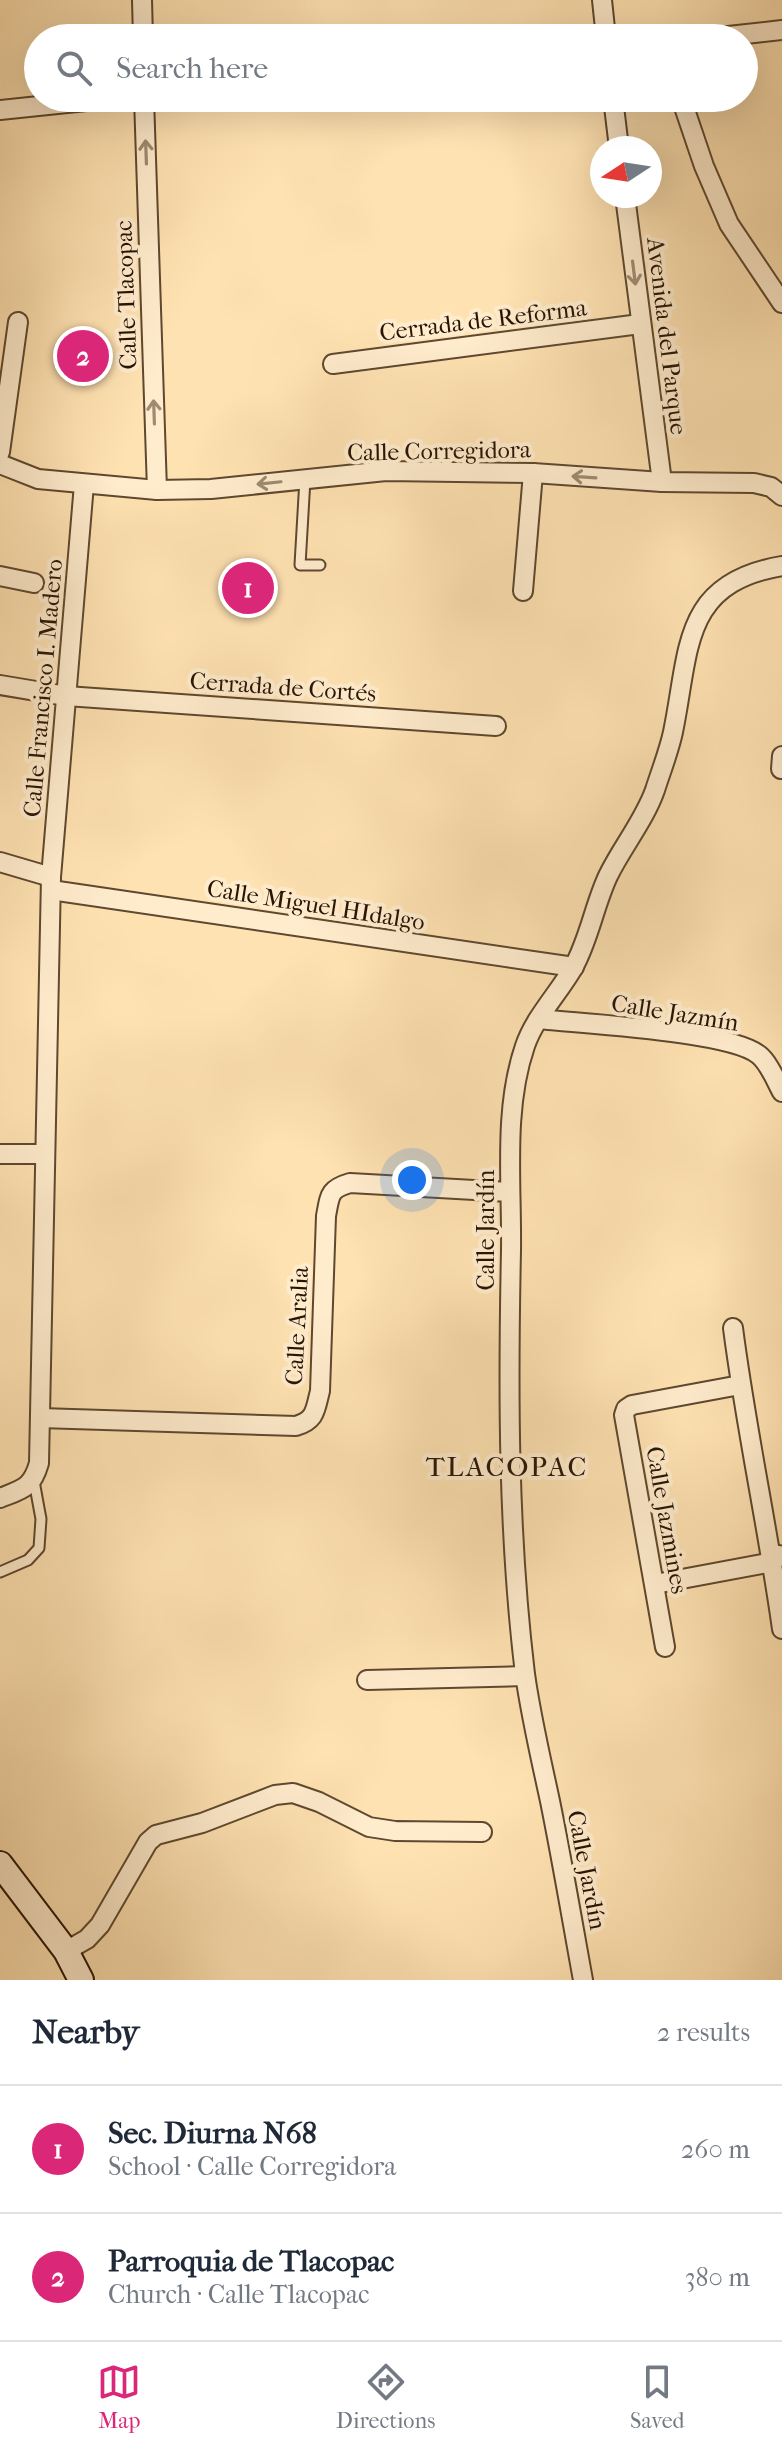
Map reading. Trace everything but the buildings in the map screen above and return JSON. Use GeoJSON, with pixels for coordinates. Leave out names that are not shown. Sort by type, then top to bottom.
{"type":"FeatureCollection","features":[{"type":"Feature","properties":{"kind":"street"},"geometry":{"type":"LineString","coordinates":[[142,0],[143,24]]}},
{"type":"Feature","properties":{"kind":"street"},"geometry":{"type":"LineString","coordinates":[[602,0],[605,24]]}},
{"type":"Feature","properties":{"kind":"street"},"geometry":{"type":"LineString","coordinates":[[758,33],[782,30]]}},
{"type":"Feature","properties":{"kind":"street"},"geometry":{"type":"LineString","coordinates":[[0,110],[24,107]]}},
{"type":"Feature","properties":{"kind":"street","name":"Calle Tlacopac"},"geometry":{"type":"LineString","coordinates":[[144,112],[157,490]]}},
{"type":"Feature","properties":{"kind":"street"},"geometry":{"type":"LineString","coordinates":[[615,112],[618,136]]}},
{"type":"Feature","properties":{"kind":"street"},"geometry":{"type":"LineString","coordinates":[[686,112],[704,166],[729,224],[782,303]]}},
{"type":"Feature","properties":{"kind":"street","name":"Avenida del Parque"},"geometry":{"type":"LineString","coordinates":[[626,208],[662,482]]}},
{"type":"Feature","properties":{"kind":"street"},"geometry":{"type":"LineString","coordinates":[[0,452],[18,322]]}},
{"type":"Feature","properties":{"kind":"street","name":"Cerrada de Reforma"},"geometry":{"type":"LineString","coordinates":[[333,364],[640,324]]}},
{"type":"Feature","properties":{"kind":"street","name":"Calle Corregidora"},"geometry":{"type":"LineString","coordinates":[[0,464],[38,479],[157,490],[211,489],[386,471],[533,473],[662,482],[754,483],[771,487],[782,496]]}},
{"type":"Feature","properties":{"kind":"street"},"geometry":{"type":"LineString","coordinates":[[523,591],[533,473]]}},
{"type":"Feature","properties":{"kind":"street","name":"Calle Francisco I. Madero"},"geometry":{"type":"LineString","coordinates":[[34,1481],[39,1463],[51,884],[84,484]]}},
{"type":"Feature","properties":{"kind":"street","name":"Calle Jardín"},"geometry":{"type":"LineString","coordinates":[[583,1980],[525,1676],[511,1516],[508,1381],[510,1192],[516,1083],[526,1044],[574,967],[614,864],[654,795],[672,736],[686,656],[698,617],[712,597],[735,580],[782,566]]}},
{"type":"Feature","properties":{"kind":"street"},"geometry":{"type":"LineString","coordinates":[[0,576],[34,583]]}},
{"type":"Feature","properties":{"kind":"street","name":"Cerrada de Cortés"},"geometry":{"type":"LineString","coordinates":[[0,685],[66,696],[496,726]]}},
{"type":"Feature","properties":{"kind":"street"},"geometry":{"type":"LineString","coordinates":[[781,769],[782,756]]}},
{"type":"Feature","properties":{"kind":"street","name":"Calle Miguel HIdalgo"},"geometry":{"type":"LineString","coordinates":[[0,862],[51,884],[574,967]]}},
{"type":"Feature","properties":{"kind":"street","name":"Calle Jazmín"},"geometry":{"type":"LineString","coordinates":[[539,1019],[708,1037],[742,1046],[760,1055],[782,1092]]}},
{"type":"Feature","properties":{"kind":"street"},"geometry":{"type":"LineString","coordinates":[[0,1154],[44,1154]]}},
{"type":"Feature","properties":{"kind":"street","name":"Calle Aralia"},"geometry":{"type":"LineString","coordinates":[[40,1418],[296,1426],[308,1422],[315,1413],[320,1391],[326,1216],[330,1194],[337,1187],[350,1183],[510,1192]]}},
{"type":"Feature","properties":{"kind":"street"},"geometry":{"type":"LineString","coordinates":[[733,1328],[740,1385],[777,1557],[782,1629]]}},
{"type":"Feature","properties":{"kind":"street","name":"Calle Jazmines"},"geometry":{"type":"LineString","coordinates":[[665,1647],[624,1415],[632,1405],[740,1385]]}},
{"type":"Feature","properties":{"kind":"street"},"geometry":{"type":"LineString","coordinates":[[0,1498],[34,1481]]}},
{"type":"Feature","properties":{"kind":"street"},"geometry":{"type":"LineString","coordinates":[[655,1584],[777,1557]]}},
{"type":"Feature","properties":{"kind":"street"},"geometry":{"type":"LineString","coordinates":[[367,1680],[525,1676]]}},
{"type":"Feature","properties":{"kind":"street"},"geometry":{"type":"LineString","coordinates":[[66,1951],[87,1939],[100,1925],[148,1842],[156,1835],[202,1823],[275,1795],[293,1793],[319,1802],[369,1827],[395,1831],[482,1832]]}},
{"type":"Feature","properties":{"kind":"street"},"geometry":{"type":"LineString","coordinates":[[0,1864],[66,1951],[81,1980]]}},
{"type":"Feature","properties":{"kind":"lane"},"geometry":{"type":"LineString","coordinates":[[305,479],[300,565],[320,565]]}},
{"type":"Feature","properties":{"kind":"lane"},"geometry":{"type":"LineString","coordinates":[[0,1572],[28,1560],[39,1548],[41,1519],[34,1481]]}},
{"type":"Feature","properties":{"kind":"place","name":"Parroquia de Tlacopac"},"geometry":{"type":"Point","coordinates":[83,356]}},
{"type":"Feature","properties":{"kind":"place","name":"Sec. Diurna N68"},"geometry":{"type":"Point","coordinates":[248,588]}},
{"type":"Feature","properties":{"kind":"district","name":"TLACOPAC"},"geometry":{"type":"Point","coordinates":[507,1466]}}]}
